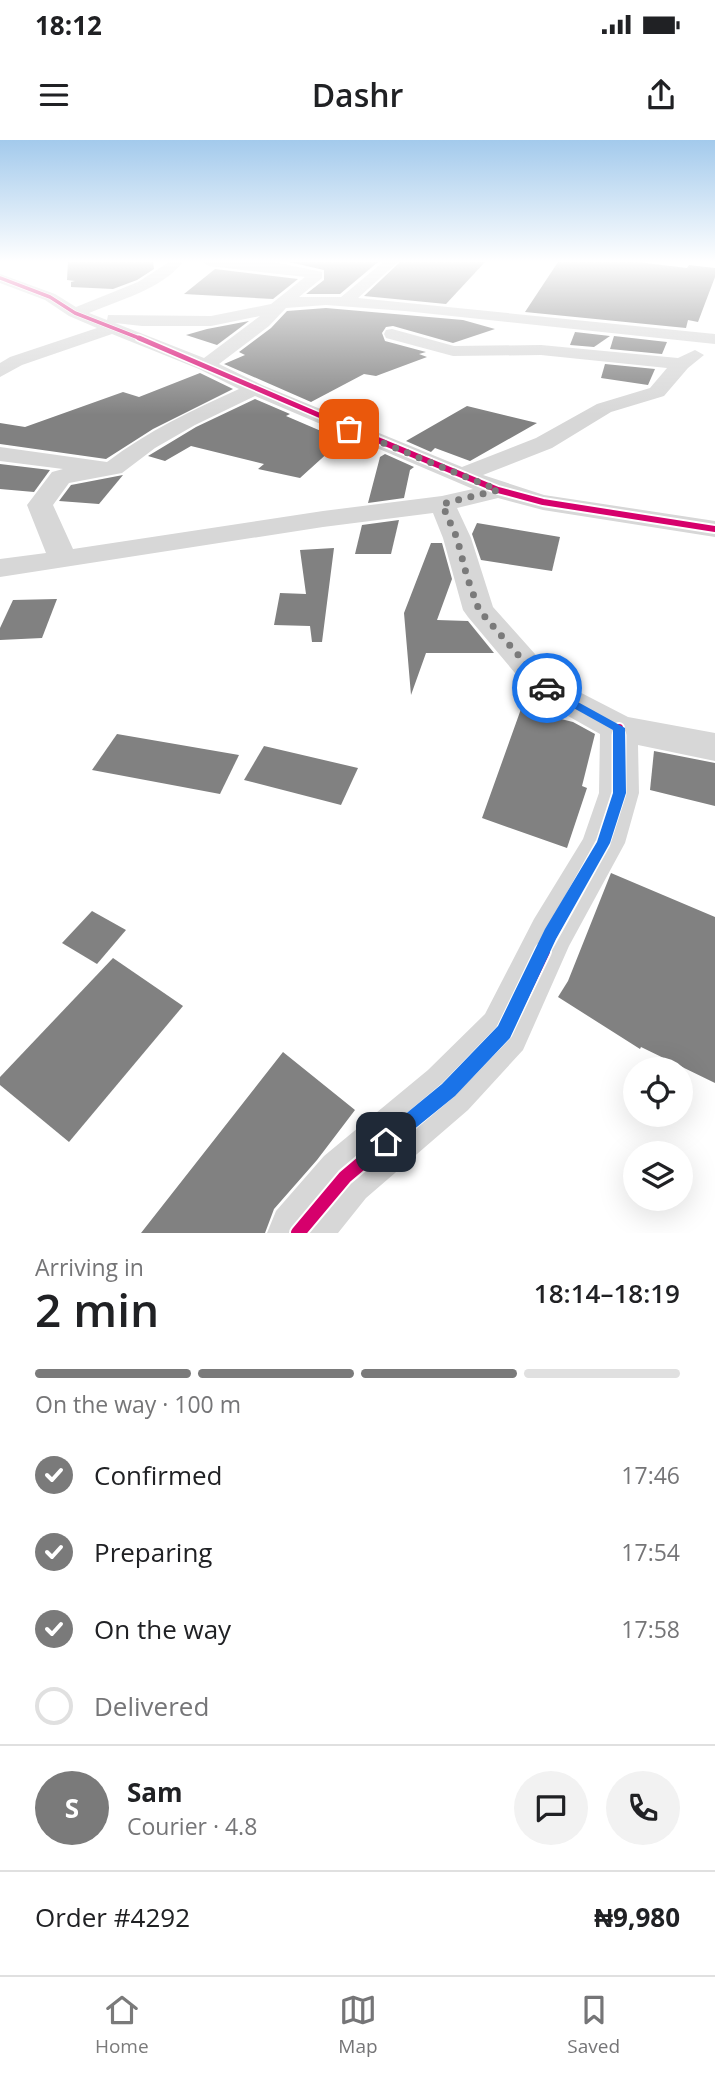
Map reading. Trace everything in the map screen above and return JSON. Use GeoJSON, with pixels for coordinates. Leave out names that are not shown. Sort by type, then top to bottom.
{"type":"FeatureCollection","features":[{"type":"Feature","properties":{"kind":"street"},"geometry":{"type":"LineString","coordinates":[[77,314],[142,321],[211,321],[247,313]]}},
{"type":"Feature","properties":{"kind":"street"},"geometry":{"type":"LineString","coordinates":[[206,365],[272,313]]}},
{"type":"Feature","properties":{"kind":"street"},"geometry":{"type":"LineString","coordinates":[[480,313],[548,318],[708,344]]}},
{"type":"Feature","properties":{"kind":"street"},"geometry":{"type":"LineString","coordinates":[[77,314],[206,365],[255,389],[498,490],[543,502],[715,529]]}},
{"type":"Feature","properties":{"kind":"street"},"geometry":{"type":"LineString","coordinates":[[0,371],[16,361],[112,328]]}},
{"type":"Feature","properties":{"kind":"street"},"geometry":{"type":"LineString","coordinates":[[392,334],[453,351],[541,350],[681,364]]}},
{"type":"Feature","properties":{"kind":"street"},"geometry":{"type":"LineString","coordinates":[[462,475],[544,443],[604,408],[657,392],[681,364],[708,344]]}},
{"type":"Feature","properties":{"kind":"street"},"geometry":{"type":"LineString","coordinates":[[63,559],[40,505],[61,477],[114,468],[147,443],[187,420],[255,389]]}},
{"type":"Feature","properties":{"kind":"street"},"geometry":{"type":"LineString","coordinates":[[0,454],[114,468]]}},
{"type":"Feature","properties":{"kind":"street"},"geometry":{"type":"LineString","coordinates":[[0,568],[323,519],[442,504],[498,490]]}},
{"type":"Feature","properties":{"kind":"street"},"geometry":{"type":"LineString","coordinates":[[442,504],[457,538],[479,610],[548,690],[619,728],[715,747]]}},
{"type":"Feature","properties":{"kind":"street"},"geometry":{"type":"LineString","coordinates":[[298,1233],[345,1177],[448,1090],[504,1032],[551,934],[603,843],[619,793],[619,728]]}},
{"type":"Feature","properties":{"kind":"building"},"geometry":{"type":"Polygon","coordinates":[[[285,313],[383,313],[463,320],[495,329],[453,343],[393,326],[386,327],[382,333],[385,341],[426,352],[419,354],[427,357],[376,376],[364,374],[311,402],[224,364],[245,355],[239,352],[271,328],[285,313]]]}},
{"type":"Feature","properties":{"kind":"building"},"geometry":{"type":"Polygon","coordinates":[[[535,313],[701,313],[698,322],[688,320],[686,328],[535,313]]]}},
{"type":"Feature","properties":{"kind":"building"},"geometry":{"type":"Polygon","coordinates":[[[249,321],[217,345],[186,335],[207,329],[249,321]]]}},
{"type":"Feature","properties":{"kind":"building"},"geometry":{"type":"Polygon","coordinates":[[[575,332],[610,336],[594,347],[570,345],[575,332]]]}},
{"type":"Feature","properties":{"kind":"building"},"geometry":{"type":"Polygon","coordinates":[[[614,336],[667,342],[662,354],[610,349],[614,336]]]}},
{"type":"Feature","properties":{"kind":"building"},"geometry":{"type":"Polygon","coordinates":[[[605,364],[655,369],[648,385],[601,378],[605,364]]]}},
{"type":"Feature","properties":{"kind":"building"},"geometry":{"type":"Polygon","coordinates":[[[200,373],[233,389],[153,429],[106,459],[0,444],[0,423],[25,427],[123,392],[139,397],[200,373]]]}},
{"type":"Feature","properties":{"kind":"building"},"geometry":{"type":"Polygon","coordinates":[[[255,399],[290,414],[286,416],[342,440],[300,478],[258,469],[264,464],[191,446],[165,461],[148,456],[196,427],[255,399]]]}},
{"type":"Feature","properties":{"kind":"building"},"geometry":{"type":"Polygon","coordinates":[[[467,406],[537,423],[470,461],[435,448],[431,452],[406,441],[467,406]]]}},
{"type":"Feature","properties":{"kind":"building"},"geometry":{"type":"Polygon","coordinates":[[[385,454],[414,467],[410,470],[404,498],[368,503],[380,457],[385,454]]]}},
{"type":"Feature","properties":{"kind":"building"},"geometry":{"type":"Polygon","coordinates":[[[0,464],[50,470],[34,492],[0,489],[0,464]]]}},
{"type":"Feature","properties":{"kind":"building"},"geometry":{"type":"Polygon","coordinates":[[[123,475],[99,504],[59,501],[71,485],[123,475]]]}},
{"type":"Feature","properties":{"kind":"building"},"geometry":{"type":"Polygon","coordinates":[[[399,520],[391,554],[355,554],[362,525],[399,520]]]}},
{"type":"Feature","properties":{"kind":"building"},"geometry":{"type":"Polygon","coordinates":[[[477,523],[560,537],[552,571],[481,560],[472,534],[477,523]]]}},
{"type":"Feature","properties":{"kind":"building"},"geometry":{"type":"Polygon","coordinates":[[[431,543],[442,543],[452,579],[437,620],[468,621],[494,653],[426,653],[411,695],[404,613],[431,543]]]}},
{"type":"Feature","properties":{"kind":"building"},"geometry":{"type":"Polygon","coordinates":[[[334,548],[322,642],[312,642],[310,626],[274,625],[280,593],[306,594],[300,550],[334,548]]]}},
{"type":"Feature","properties":{"kind":"building"},"geometry":{"type":"Polygon","coordinates":[[[57,599],[42,638],[0,640],[0,628],[13,600],[57,599]]]}},
{"type":"Feature","properties":{"kind":"building"},"geometry":{"type":"Polygon","coordinates":[[[521,709],[573,722],[595,734],[582,786],[587,788],[567,848],[482,818],[521,709]]]}},
{"type":"Feature","properties":{"kind":"building"},"geometry":{"type":"Polygon","coordinates":[[[117,734],[239,755],[220,794],[92,770],[117,734]]]}},
{"type":"Feature","properties":{"kind":"building"},"geometry":{"type":"Polygon","coordinates":[[[264,746],[358,768],[341,805],[244,780],[264,746]]]}},
{"type":"Feature","properties":{"kind":"building"},"geometry":{"type":"Polygon","coordinates":[[[654,751],[715,763],[715,806],[650,790],[654,751]]]}},
{"type":"Feature","properties":{"kind":"building"},"geometry":{"type":"Polygon","coordinates":[[[611,873],[715,917],[715,1083],[693,1072],[693,1057],[662,1057],[641,1047],[640,1049],[558,997],[568,981],[611,873]]]}},
{"type":"Feature","properties":{"kind":"building"},"geometry":{"type":"Polygon","coordinates":[[[92,911],[126,930],[97,964],[62,943],[92,911]]]}},
{"type":"Feature","properties":{"kind":"building"},"geometry":{"type":"Polygon","coordinates":[[[113,958],[183,1006],[69,1142],[0,1085],[0,1077],[113,958]]]}},
{"type":"Feature","properties":{"kind":"building"},"geometry":{"type":"Polygon","coordinates":[[[283,1052],[355,1110],[317,1160],[274,1209],[265,1233],[141,1233],[283,1052]]]}},
{"type":"Feature","properties":{"kind":"cycle path"},"geometry":{"type":"LineString","coordinates":[[75,313],[206,365],[255,389],[498,490],[543,502],[715,529]]}},
{"type":"Feature","properties":{"kind":"cycle path"},"geometry":{"type":"LineString","coordinates":[[298,1233],[345,1177],[448,1090],[504,1032],[551,934],[603,843],[619,793],[619,728]]}},
{"type":"Feature","properties":{"kind":"way so far"},"geometry":{"type":"LineString","coordinates":[[349,429],[498,490],[442,504],[457,538],[479,610],[547,688]]}},
{"type":"Feature","properties":{"kind":"route"},"geometry":{"type":"LineString","coordinates":[[386,1142],[448,1090],[504,1032],[551,934],[603,843],[619,793],[619,728],[547,688]]}}]}
